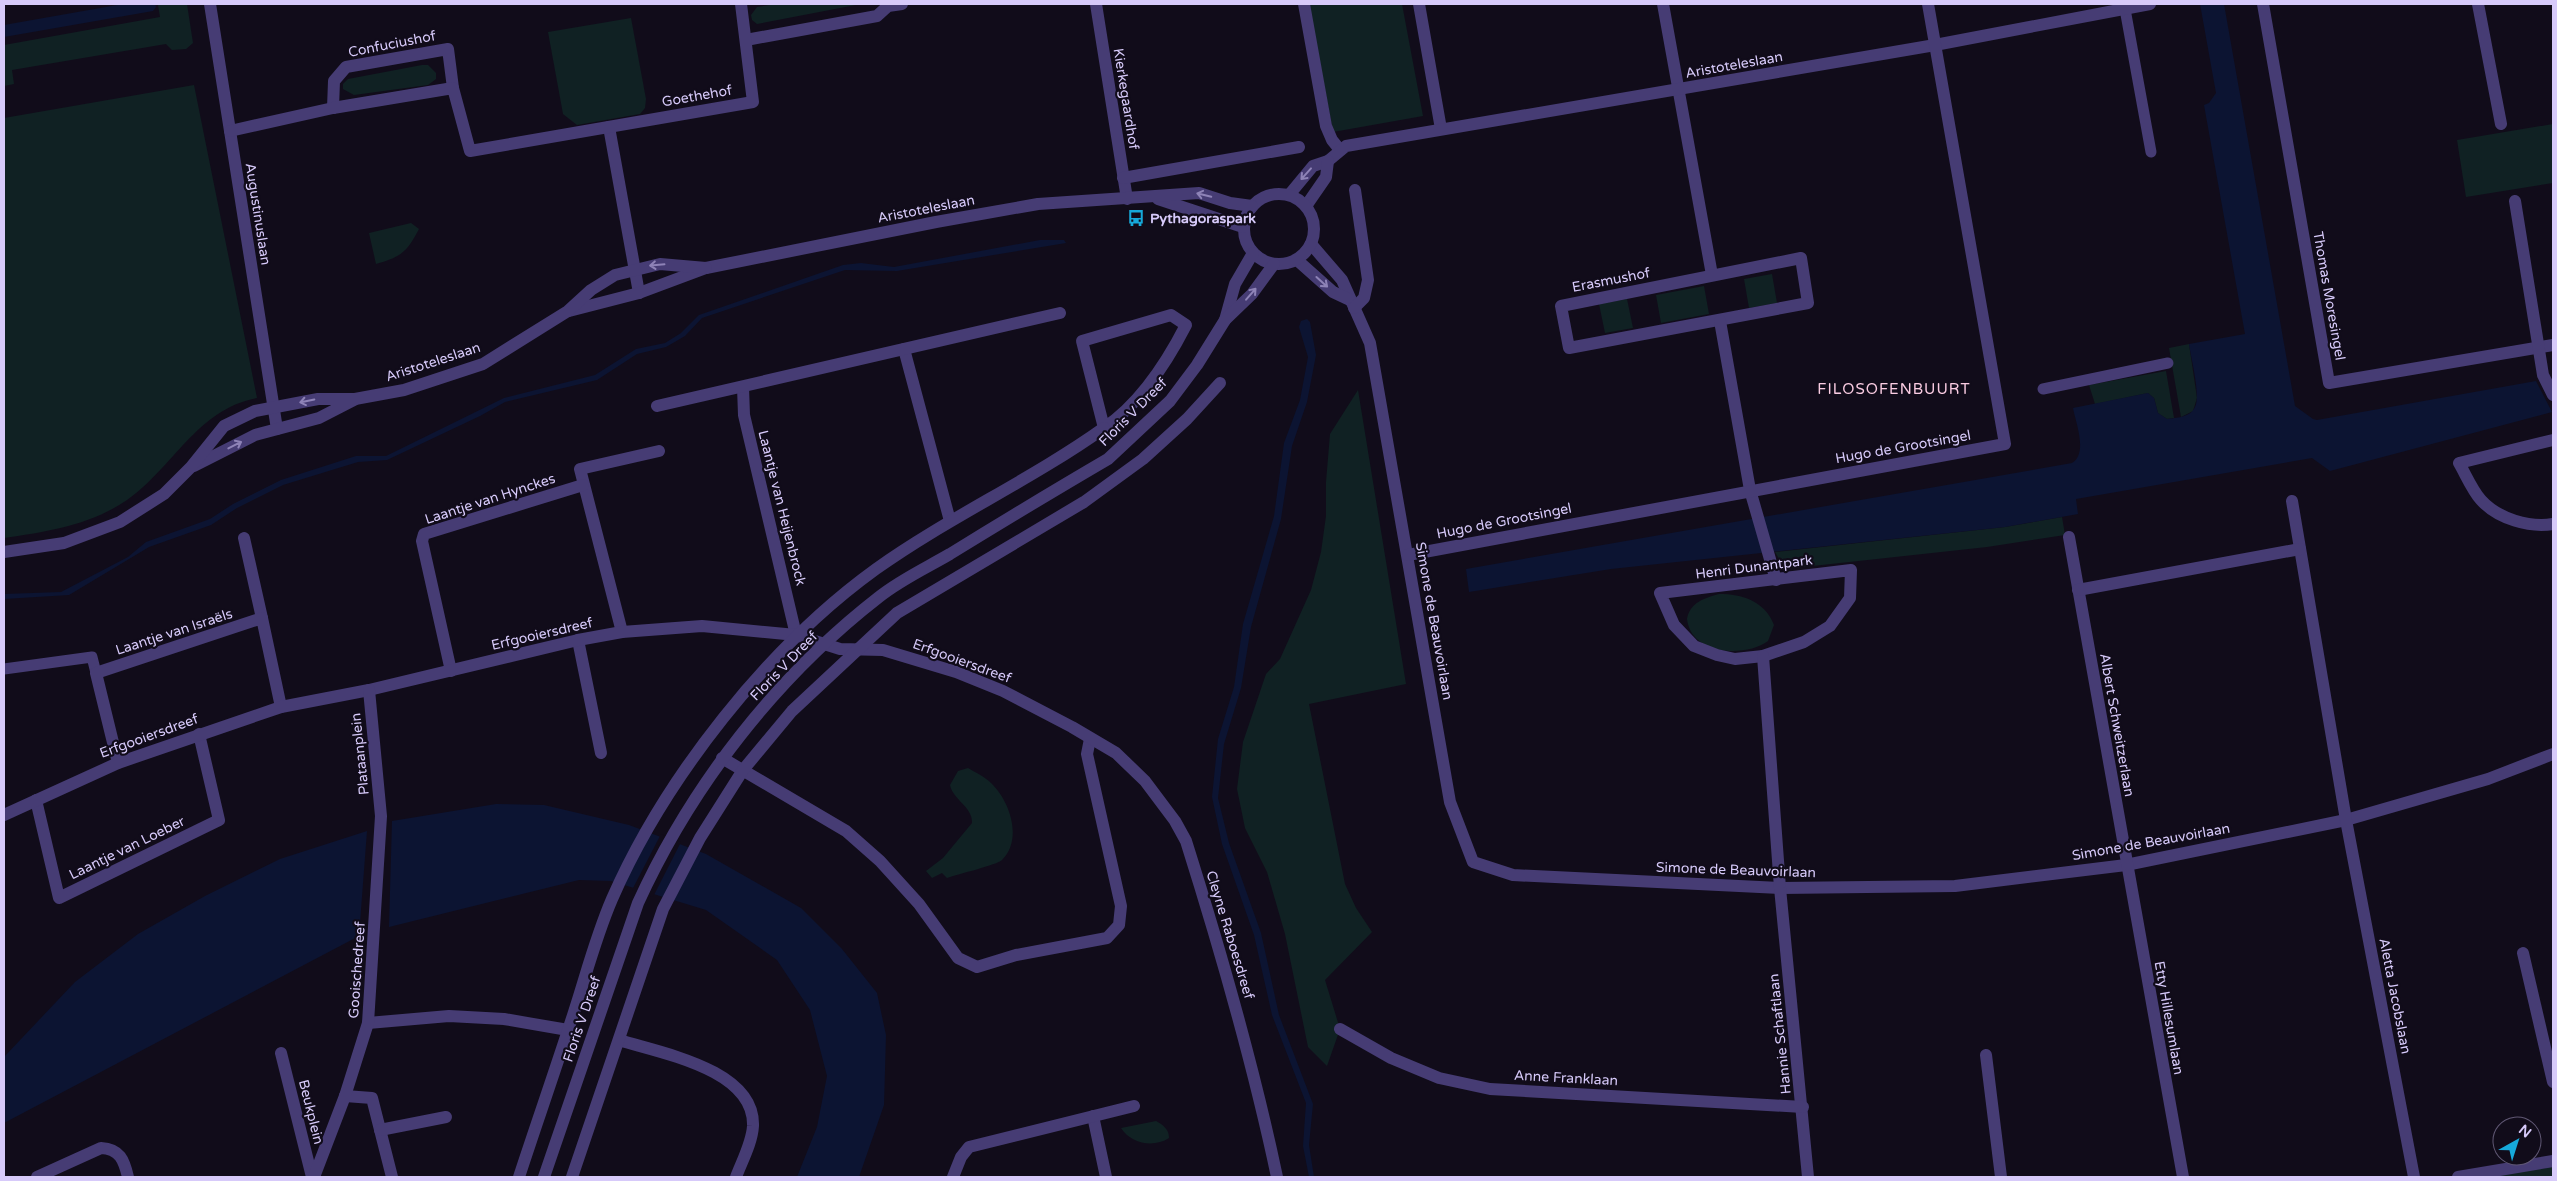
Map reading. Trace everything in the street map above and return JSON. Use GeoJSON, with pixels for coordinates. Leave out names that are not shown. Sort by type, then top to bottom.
{"type":"FeatureCollection","features":[{"type":"Feature","properties":{"kind":"street","name":"Augustinuslaan"},"geometry":{"type":"LineString","coordinates":[[210,4],[277,429]]}},
{"type":"Feature","properties":{"kind":"street","name":"Goethehof"},"geometry":{"type":"LineString","coordinates":[[470,151],[753,102],[740,4]]}},
{"type":"Feature","properties":{"kind":"street"},"geometry":{"type":"LineString","coordinates":[[746,40],[876,16],[887,5],[902,4]]}},
{"type":"Feature","properties":{"kind":"street","name":"Kierkegaardhof"},"geometry":{"type":"LineString","coordinates":[[1096,4],[1127,199]]}},
{"type":"Feature","properties":{"kind":"street"},"geometry":{"type":"LineString","coordinates":[[1304,4],[1326,126],[1332,140],[1340,150]]}},
{"type":"Feature","properties":{"kind":"street"},"geometry":{"type":"LineString","coordinates":[[1419,4],[1441,129]]}},
{"type":"Feature","properties":{"kind":"street"},"geometry":{"type":"LineString","coordinates":[[1663,4],[1712,275]]}},
{"type":"Feature","properties":{"kind":"street"},"geometry":{"type":"LineString","coordinates":[[1928,4],[1935,44]]}},
{"type":"Feature","properties":{"kind":"street","name":"Aristoteleslaan"},"geometry":{"type":"LineString","coordinates":[[1289,195],[1313,166],[1328,161],[1346,146],[1678,90],[2150,4]]}},
{"type":"Feature","properties":{"kind":"street","name":"Thomas Moresingel"},"geometry":{"type":"LineString","coordinates":[[2263,4],[2328,383],[2540,348]]}},
{"type":"Feature","properties":{"kind":"street"},"geometry":{"type":"LineString","coordinates":[[2478,4],[2502,124]]}},
{"type":"Feature","properties":{"kind":"street"},"geometry":{"type":"LineString","coordinates":[[2125,9],[2152,152]]}},
{"type":"Feature","properties":{"kind":"street","name":"Hugo de Grootsingel"},"geometry":{"type":"LineString","coordinates":[[1408,555],[2005,444],[1935,44]]}},
{"type":"Feature","properties":{"kind":"street","name":"Confuciushof"},"geometry":{"type":"LineString","coordinates":[[333,108],[334,81],[346,67],[448,49],[453,88],[470,151]]}},
{"type":"Feature","properties":{"kind":"street"},"geometry":{"type":"LineString","coordinates":[[230,131],[333,108],[453,88]]}},
{"type":"Feature","properties":{"kind":"street"},"geometry":{"type":"LineString","coordinates":[[608,127],[639,293]]}},
{"type":"Feature","properties":{"kind":"street"},"geometry":{"type":"LineString","coordinates":[[1124,178],[1299,146]]}},
{"type":"Feature","properties":{"kind":"street"},"geometry":{"type":"LineString","coordinates":[[1306,206],[1326,177],[1328,161]]}},
{"type":"Feature","properties":{"kind":"street"},"geometry":{"type":"LineString","coordinates":[[1296,260],[1333,292],[1352,304],[1364,298],[1368,280],[1355,190]]}},
{"type":"Feature","properties":{"kind":"street","name":"Aristoteleslaan"},"geometry":{"type":"LineString","coordinates":[[568,311],[639,293],[706,268],[936,222],[1038,204],[1199,193],[1230,203],[1252,206]]}},
{"type":"Feature","properties":{"kind":"street"},"geometry":{"type":"LineString","coordinates":[[1268,195],[1289,195],[1306,206],[1314,224],[1311,244],[1296,260],[1285,264],[1274,264],[1262,260],[1253,253],[1245,241],[1243,227],[1252,206],[1268,195]]}},
{"type":"Feature","properties":{"kind":"street","name":"Aristoteleslaan"},"geometry":{"type":"LineString","coordinates":[[1154,197],[1225,219],[1243,227]]}},
{"type":"Feature","properties":{"kind":"street"},"geometry":{"type":"LineString","coordinates":[[2515,201],[2543,375],[2553,395]]}},
{"type":"Feature","properties":{"kind":"street","name":"Simone de Beauvoirlaan"},"geometry":{"type":"LineString","coordinates":[[1311,244],[1342,280],[1370,343],[1450,802],[1473,862],[1513,875],[1780,888],[1954,886],[2126,865],[2346,820],[2488,779],[2553,754]]}},
{"type":"Feature","properties":{"kind":"street","name":"Floris V Dreef"},"geometry":{"type":"LineString","coordinates":[[1225,320],[1235,284],[1253,253]]}},
{"type":"Feature","properties":{"kind":"street","name":"Erasmushof"},"geometry":{"type":"LineString","coordinates":[[1801,258],[1808,303],[1720,321],[1569,348],[1561,306],[1801,258]]}},
{"type":"Feature","properties":{"kind":"street","name":"Aristoteleslaan"},"geometry":{"type":"LineString","coordinates":[[4,552],[64,543],[120,522],[164,494],[191,467],[224,426],[255,411],[318,399],[356,399],[404,390],[483,364],[568,311],[591,290],[616,275],[660,264],[706,268]]}},
{"type":"Feature","properties":{"kind":"street","name":"Floris V Dreef"},"geometry":{"type":"LineString","coordinates":[[544,1177],[638,903],[656,864],[722,758],[772,698],[825,644],[880,596],[1108,459],[1170,401],[1197,365],[1225,320],[1252,294],[1274,264]]}},
{"type":"Feature","properties":{"kind":"street"},"geometry":{"type":"LineString","coordinates":[[657,406],[904,350],[1060,312]]}},
{"type":"Feature","properties":{"kind":"street","name":"Floris V Dreef"},"geometry":{"type":"LineString","coordinates":[[518,1177],[612,901],[652,822],[686,769],[733,708],[796,636],[875,570],[950,521],[1062,458],[1120,418],[1154,379],[1186,325],[1171,315],[1082,341],[1104,428]]}},
{"type":"Feature","properties":{"kind":"street"},"geometry":{"type":"LineString","coordinates":[[1720,321],[1750,490],[1756,515],[1771,557],[1776,580]]}},
{"type":"Feature","properties":{"kind":"street"},"geometry":{"type":"LineString","coordinates":[[2540,348],[2553,345]]}},
{"type":"Feature","properties":{"kind":"street"},"geometry":{"type":"LineString","coordinates":[[904,350],[950,521]]}},
{"type":"Feature","properties":{"kind":"street"},"geometry":{"type":"LineString","coordinates":[[2042,389],[2168,363]]}},
{"type":"Feature","properties":{"kind":"street"},"geometry":{"type":"LineString","coordinates":[[572,1177],[663,910],[700,838],[744,770],[792,711],[897,613],[1084,502],[1143,460],[1220,383]]}},
{"type":"Feature","properties":{"kind":"street","name":"Laantje van Heijenbrock"},"geometry":{"type":"LineString","coordinates":[[743,387],[744,415],[796,636]]}},
{"type":"Feature","properties":{"kind":"street","name":"Aristoteleslaan"},"geometry":{"type":"LineString","coordinates":[[191,467],[255,435],[319,418],[356,399]]}},
{"type":"Feature","properties":{"kind":"street"},"geometry":{"type":"LineString","coordinates":[[2553,440],[2459,463],[2481,500],[2493,509],[2527,525],[2553,524]]}},
{"type":"Feature","properties":{"kind":"street"},"geometry":{"type":"LineString","coordinates":[[622,632],[580,469],[659,451]]}},
{"type":"Feature","properties":{"kind":"street","name":"Laantje van Hynckes"},"geometry":{"type":"LineString","coordinates":[[451,671],[422,541],[424,534],[584,485]]}},
{"type":"Feature","properties":{"kind":"street"},"geometry":{"type":"LineString","coordinates":[[2292,501],[2346,820]]}},
{"type":"Feature","properties":{"kind":"street","name":"Albert Schweitzerlaan"},"geometry":{"type":"LineString","coordinates":[[2069,537],[2126,865]]}},
{"type":"Feature","properties":{"kind":"street"},"geometry":{"type":"LineString","coordinates":[[244,538],[282,707]]}},
{"type":"Feature","properties":{"kind":"street"},"geometry":{"type":"LineString","coordinates":[[2078,590],[2300,550]]}},
{"type":"Feature","properties":{"kind":"street","name":"Henri Dunantpark"},"geometry":{"type":"LineString","coordinates":[[1851,570],[1850,598],[1830,626],[1804,642],[1763,656],[1735,659],[1717,655],[1694,646],[1674,625],[1660,593],[1776,580],[1851,570]]}},
{"type":"Feature","properties":{"kind":"street","name":"Laantje van Israëls"},"geometry":{"type":"LineString","coordinates":[[96,673],[262,618]]}},
{"type":"Feature","properties":{"kind":"street","name":"Erfgooiersdreef"},"geometry":{"type":"LineString","coordinates":[[4,815],[118,762],[282,707],[369,690],[578,640],[622,632],[702,626],[796,636],[840,649],[883,650],[956,672],[1003,691],[1072,726],[1090,739]]}},
{"type":"Feature","properties":{"kind":"street"},"geometry":{"type":"LineString","coordinates":[[578,640],[601,753]]}},
{"type":"Feature","properties":{"kind":"street"},"geometry":{"type":"LineString","coordinates":[[1763,656],[1780,888]]}},
{"type":"Feature","properties":{"kind":"street"},"geometry":{"type":"LineString","coordinates":[[4,669],[92,657],[118,762]]}},
{"type":"Feature","properties":{"kind":"street","name":"Plataanplein"},"geometry":{"type":"LineString","coordinates":[[369,690],[381,816]]}},
{"type":"Feature","properties":{"kind":"street","name":"Laantje van Loeber"},"geometry":{"type":"LineString","coordinates":[[36,800],[59,898],[219,820],[199,734]]}},
{"type":"Feature","properties":{"kind":"street"},"geometry":{"type":"LineString","coordinates":[[722,758],[846,831],[880,861],[919,904],[958,958],[977,967],[1016,955],[1108,938],[1119,925],[1121,906],[1087,754],[1090,739]]}},
{"type":"Feature","properties":{"kind":"street","name":"Cleyne Raboesdreef"},"geometry":{"type":"LineString","coordinates":[[1090,739],[1116,754],[1145,781],[1175,821],[1186,841],[1228,976],[1262,1107],[1277,1177]]}},
{"type":"Feature","properties":{"kind":"street","name":"Gooischedreef"},"geometry":{"type":"LineString","coordinates":[[313,1177],[345,1096],[368,1023],[374,955],[381,816]]}},
{"type":"Feature","properties":{"kind":"street","name":"Aletta Jacobslaan"},"geometry":{"type":"LineString","coordinates":[[2346,820],[2414,1177]]}},
{"type":"Feature","properties":{"kind":"street","name":"Etty Hillesumlaan"},"geometry":{"type":"LineString","coordinates":[[2126,865],[2183,1177]]}},
{"type":"Feature","properties":{"kind":"street","name":"Hannie Schaftlaan"},"geometry":{"type":"LineString","coordinates":[[1780,888],[1803,1107],[1808,1177]]}},
{"type":"Feature","properties":{"kind":"street"},"geometry":{"type":"LineString","coordinates":[[2523,953],[2553,1082]]}},
{"type":"Feature","properties":{"kind":"street"},"geometry":{"type":"LineString","coordinates":[[368,1023],[449,1016],[504,1019],[568,1030]]}},
{"type":"Feature","properties":{"kind":"street","name":"Anne Franklaan"},"geometry":{"type":"LineString","coordinates":[[1340,1029],[1391,1058],[1439,1078],[1490,1089],[1803,1107]]}},
{"type":"Feature","properties":{"kind":"street"},"geometry":{"type":"LineString","coordinates":[[619,1040],[706,1068],[726,1079],[740,1091],[749,1106],[753,1127],[736,1177]]}},
{"type":"Feature","properties":{"kind":"street","name":"Beukplein"},"geometry":{"type":"LineString","coordinates":[[282,1053],[313,1177]]}},
{"type":"Feature","properties":{"kind":"street"},"geometry":{"type":"LineString","coordinates":[[1986,1055],[2001,1177]]}},
{"type":"Feature","properties":{"kind":"street"},"geometry":{"type":"LineString","coordinates":[[345,1096],[372,1098],[392,1177]]}},
{"type":"Feature","properties":{"kind":"street"},"geometry":{"type":"LineString","coordinates":[[953,1177],[961,1157],[969,1147],[1134,1106]]}},
{"type":"Feature","properties":{"kind":"street"},"geometry":{"type":"LineString","coordinates":[[1093,1116],[1106,1177]]}},
{"type":"Feature","properties":{"kind":"street"},"geometry":{"type":"LineString","coordinates":[[380,1130],[446,1117]]}},
{"type":"Feature","properties":{"kind":"street"},"geometry":{"type":"LineString","coordinates":[[37,1177],[101,1148],[110,1148],[119,1154],[125,1162],[128,1177]]}},
{"type":"Feature","properties":{"kind":"street"},"geometry":{"type":"LineString","coordinates":[[2458,1177],[2553,1161]]}},
{"type":"Feature","properties":{"kind":"shaded area"},"geometry":{"type":"Polygon","coordinates":[[[187,4],[193,43],[186,49],[172,50],[166,44],[12,70],[14,84],[4,86],[4,45],[160,17],[158,5],[187,4]]]}},
{"type":"Feature","properties":{"kind":"shaded area"},"geometry":{"type":"Polygon","coordinates":[[[776,4],[861,4],[757,24],[752,20],[751,15],[757,7],[776,4]]]}},
{"type":"Feature","properties":{"kind":"shaded area"},"geometry":{"type":"Polygon","coordinates":[[[1309,4],[1402,4],[1423,116],[1333,132],[1309,4]]]}},
{"type":"Feature","properties":{"kind":"shaded area"},"geometry":{"type":"Polygon","coordinates":[[[631,18],[646,99],[645,108],[640,114],[577,125],[563,114],[548,32],[631,18]]]}},
{"type":"Feature","properties":{"kind":"shaded area"},"geometry":{"type":"Polygon","coordinates":[[[428,65],[436,73],[436,79],[428,85],[354,95],[343,89],[343,84],[348,79],[428,65]]]}},
{"type":"Feature","properties":{"kind":"shaded area"},"geometry":{"type":"Polygon","coordinates":[[[194,85],[257,398],[236,404],[218,414],[187,441],[143,487],[113,509],[68,526],[4,538],[4,118],[194,85]]]}},
{"type":"Feature","properties":{"kind":"shaded area"},"geometry":{"type":"Polygon","coordinates":[[[2553,124],[2553,183],[2466,197],[2457,140],[2553,124]]]}},
{"type":"Feature","properties":{"kind":"shaded area"},"geometry":{"type":"Polygon","coordinates":[[[411,223],[419,229],[407,248],[392,259],[376,264],[369,233],[411,223]]]}},
{"type":"Feature","properties":{"kind":"shaded area"},"geometry":{"type":"Polygon","coordinates":[[[1772,274],[1777,303],[1749,308],[1744,279],[1772,274]]]}},
{"type":"Feature","properties":{"kind":"shaded area"},"geometry":{"type":"Polygon","coordinates":[[[1704,286],[1709,314],[1661,323],[1656,295],[1704,286]]]}},
{"type":"Feature","properties":{"kind":"shaded area"},"geometry":{"type":"Polygon","coordinates":[[[1627,299],[1633,328],[1605,333],[1599,304],[1627,299]]]}},
{"type":"Feature","properties":{"kind":"shaded area"},"geometry":{"type":"Polygon","coordinates":[[[2189,344],[2197,398],[2193,411],[2181,417],[2169,348],[2189,344]]]}},
{"type":"Feature","properties":{"kind":"shaded area"},"geometry":{"type":"Polygon","coordinates":[[[2166,371],[2174,418],[2167,419],[2158,413],[2154,398],[2148,393],[2095,404],[2089,385],[2166,371]]]}},
{"type":"Feature","properties":{"kind":"shaded area"},"geometry":{"type":"Polygon","coordinates":[[[1358,390],[1406,684],[1309,704],[1345,884],[1356,908],[1372,932],[1325,980],[1340,1029],[1327,1066],[1308,1047],[1285,934],[1267,872],[1245,828],[1237,789],[1243,742],[1266,674],[1280,659],[1311,590],[1321,552],[1326,516],[1326,482],[1330,434],[1358,390]]]}},
{"type":"Feature","properties":{"kind":"shaded area"},"geometry":{"type":"Polygon","coordinates":[[[2062,517],[2065,535],[1987,547],[1785,569],[1775,552],[2005,527],[2062,517]]]}},
{"type":"Feature","properties":{"kind":"shaded area"},"geometry":{"type":"Polygon","coordinates":[[[1719,594],[1744,597],[1752,600],[1765,610],[1774,625],[1768,641],[1746,650],[1733,651],[1720,650],[1698,640],[1691,631],[1687,619],[1691,608],[1709,597],[1719,594]]]}},
{"type":"Feature","properties":{"kind":"shaded area"},"geometry":{"type":"Polygon","coordinates":[[[968,768],[983,776],[1004,800],[1012,820],[1012,842],[1008,851],[999,862],[947,878],[942,873],[932,878],[926,871],[943,858],[972,823],[969,812],[955,795],[950,785],[958,771],[968,768]]]}},
{"type":"Feature","properties":{"kind":"shaded area"},"geometry":{"type":"Polygon","coordinates":[[[1156,1121],[1167,1130],[1169,1135],[1169,1138],[1157,1143],[1137,1141],[1121,1128],[1156,1121]]]}},
{"type":"Feature","properties":{"kind":"shaded area"},"geometry":{"type":"Polygon","coordinates":[[[2553,1167],[2553,1177],[2485,1177],[2553,1167]]]}},
{"type":"Feature","properties":{"kind":"water"},"geometry":{"type":"Polygon","coordinates":[[[123,4],[155,4],[156,7],[153,11],[4,37],[4,25],[123,4]]]}},
{"type":"Feature","properties":{"kind":"water"},"geometry":{"type":"Polygon","coordinates":[[[2200,4],[2224,4],[2295,406],[2317,420],[2536,381],[2552,412],[2330,471],[2312,458],[2076,499],[2078,514],[2005,527],[1611,569],[1469,592],[1466,569],[2072,463],[2077,458],[2080,445],[2073,408],[2148,393],[2154,398],[2158,413],[2167,419],[2190,413],[2197,402],[2197,394],[2189,344],[2245,334],[2204,105],[2209,103],[2216,93],[2200,4]]]}},
{"type":"Feature","properties":{"kind":"water"},"geometry":{"type":"Polygon","coordinates":[[[1040,240],[1064,240],[1066,243],[897,271],[845,270],[702,318],[685,336],[666,347],[637,354],[597,380],[505,402],[480,416],[387,460],[358,462],[283,485],[237,508],[211,525],[149,547],[69,595],[4,599],[4,594],[61,592],[128,557],[146,542],[210,519],[233,504],[281,480],[356,456],[386,456],[504,398],[595,375],[636,349],[665,343],[681,333],[699,315],[843,265],[861,263],[894,267],[1040,240]]]}},
{"type":"Feature","properties":{"kind":"water"},"geometry":{"type":"Polygon","coordinates":[[[1307,319],[1310,322],[1316,355],[1307,402],[1292,446],[1281,519],[1251,627],[1241,688],[1224,744],[1218,798],[1229,843],[1261,933],[1279,1015],[1313,1104],[1309,1145],[1314,1177],[1309,1177],[1303,1146],[1306,1103],[1272,1015],[1254,935],[1222,844],[1212,797],[1218,739],[1234,687],[1243,624],[1274,516],[1284,443],[1300,400],[1308,357],[1299,327],[1301,321],[1307,319]]]}},
{"type":"Feature","properties":{"kind":"water"},"geometry":{"type":"Polygon","coordinates":[[[496,804],[544,805],[629,825],[706,854],[801,908],[842,949],[877,993],[886,1035],[884,1105],[859,1177],[797,1177],[817,1127],[827,1076],[810,1010],[777,960],[706,910],[611,881],[579,880],[389,927],[392,821],[496,804]]]}},
{"type":"Feature","properties":{"kind":"water"},"geometry":{"type":"Polygon","coordinates":[[[367,831],[359,936],[4,1123],[4,1057],[75,982],[138,934],[205,896],[280,859],[367,831]]]}},
{"type":"Feature","properties":{"kind":"pier"},"geometry":{"type":"Polygon","coordinates":[[[661,834],[681,842],[653,897],[632,890],[661,834]]]}},
{"type":"Feature","properties":{"kind":"place","name":"Pythagoraspark"},"geometry":{"type":"Point","coordinates":[1136,218]}},
{"type":"Feature","properties":{"kind":"district","name":"FILOSOFENBUURT"},"geometry":{"type":"Point","coordinates":[1894,389]}}]}
